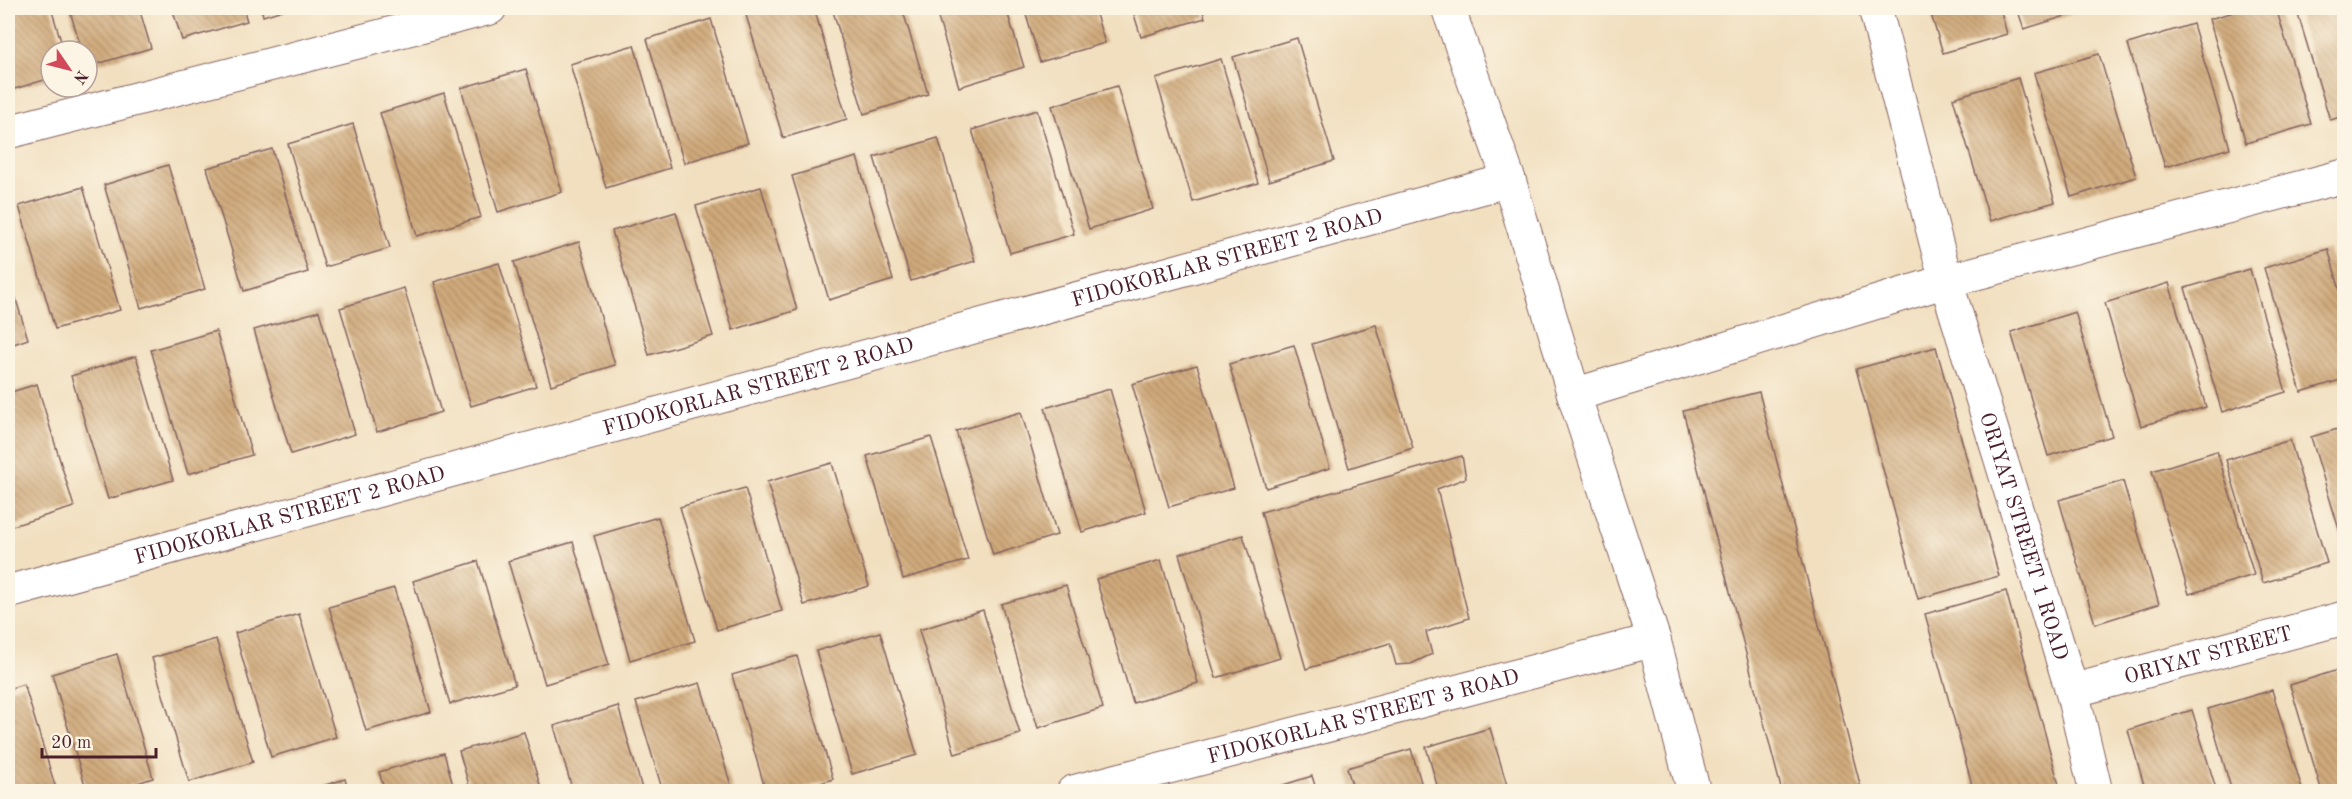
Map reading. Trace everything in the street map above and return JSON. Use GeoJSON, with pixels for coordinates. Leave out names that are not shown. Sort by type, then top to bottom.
{"type":"FeatureCollection","features":[{"type":"Feature","properties":{"kind":"street"},"geometry":{"type":"LineString","coordinates":[[8,132],[490,8]]}},
{"type":"Feature","properties":{"kind":"street"},"geometry":{"type":"LineString","coordinates":[[1448,8],[1509,180],[1574,395],[1654,640],[1694,792]]}},
{"type":"Feature","properties":{"kind":"street","name":"ORIYAT STREET 1 ROAD"},"geometry":{"type":"LineString","coordinates":[[1875,8],[1946,281],[2072,691],[2096,792]]}},
{"type":"Feature","properties":{"kind":"street"},"geometry":{"type":"LineString","coordinates":[[1574,395],[1946,281],[2344,176]]}},
{"type":"Feature","properties":{"kind":"street","name":"FIDOKORLAR STREET 2 ROAD"},"geometry":{"type":"LineString","coordinates":[[8,592],[1509,180]]}},
{"type":"Feature","properties":{"kind":"street","name":"ORIYAT STREET"},"geometry":{"type":"LineString","coordinates":[[2072,691],[2344,618]]}},
{"type":"Feature","properties":{"kind":"street","name":"FIDOKORLAR STREET 3 ROAD"},"geometry":{"type":"LineString","coordinates":[[1073,792],[1654,640]]}},
{"type":"Feature","properties":{"kind":"building"},"geometry":{"type":"Polygon","coordinates":[[[8,8],[51,8],[60,39],[39,39],[39,82],[8,91],[8,8]]]}},
{"type":"Feature","properties":{"kind":"building"},"geometry":{"type":"Polygon","coordinates":[[[69,8],[139,8],[151,48],[99,63],[99,39],[78,39],[69,8]]]}},
{"type":"Feature","properties":{"kind":"building"},"geometry":{"type":"Polygon","coordinates":[[[172,8],[243,8],[247,21],[182,40],[172,8]]]}},
{"type":"Feature","properties":{"kind":"building"},"geometry":{"type":"Polygon","coordinates":[[[261,8],[289,8],[263,16],[261,8]]]}},
{"type":"Feature","properties":{"kind":"building"},"geometry":{"type":"Polygon","coordinates":[[[770,8],[814,8],[847,119],[783,138],[746,15],[770,8]]]}},
{"type":"Feature","properties":{"kind":"building"},"geometry":{"type":"Polygon","coordinates":[[[832,8],[902,8],[928,94],[864,114],[832,8]]]}},
{"type":"Feature","properties":{"kind":"building"},"geometry":{"type":"Polygon","coordinates":[[[935,8],[1006,8],[1024,67],[959,87],[935,8]]]}},
{"type":"Feature","properties":{"kind":"building"},"geometry":{"type":"Polygon","coordinates":[[[1024,8],[1094,8],[1105,43],[1040,62],[1024,8]]]}},
{"type":"Feature","properties":{"kind":"building"},"geometry":{"type":"Polygon","coordinates":[[[1132,8],[1202,8],[1205,18],[1141,37],[1132,8]]]}},
{"type":"Feature","properties":{"kind":"building"},"geometry":{"type":"Polygon","coordinates":[[[1929,8],[2000,8],[2007,34],[1943,53],[1929,8]]]}},
{"type":"Feature","properties":{"kind":"building"},"geometry":{"type":"Polygon","coordinates":[[[2017,8],[2088,8],[2088,9],[2024,29],[2017,8]]]}},
{"type":"Feature","properties":{"kind":"building"},"geometry":{"type":"Polygon","coordinates":[[[2248,8],[2276,8],[2311,124],[2246,143],[2209,19],[2248,8]]]}},
{"type":"Feature","properties":{"kind":"building"},"geometry":{"type":"Polygon","coordinates":[[[2296,8],[2344,8],[2344,116],[2330,120],[2296,8]]]}},
{"type":"Feature","properties":{"kind":"building"},"geometry":{"type":"Polygon","coordinates":[[[711,19],[748,143],[684,163],[647,39],[711,19]]]}},
{"type":"Feature","properties":{"kind":"building"},"geometry":{"type":"Polygon","coordinates":[[[2193,24],[2230,148],[2165,167],[2128,44],[2193,24]]]}},
{"type":"Feature","properties":{"kind":"building"},"geometry":{"type":"Polygon","coordinates":[[[1297,38],[1334,161],[1269,181],[1233,57],[1297,38]]]}},
{"type":"Feature","properties":{"kind":"building"},"geometry":{"type":"Polygon","coordinates":[[[634,45],[670,168],[606,188],[570,64],[634,45]]]}},
{"type":"Feature","properties":{"kind":"building"},"geometry":{"type":"Polygon","coordinates":[[[2099,54],[2136,177],[2071,197],[2034,73],[2099,54]]]}},
{"type":"Feature","properties":{"kind":"building"},"geometry":{"type":"Polygon","coordinates":[[[1221,59],[1258,183],[1193,202],[1156,79],[1221,59]]]}},
{"type":"Feature","properties":{"kind":"building"},"geometry":{"type":"Polygon","coordinates":[[[526,69],[562,192],[498,212],[461,88],[526,69]]]}},
{"type":"Feature","properties":{"kind":"building"},"geometry":{"type":"Polygon","coordinates":[[[2018,78],[2055,202],[1990,221],[1953,98],[2018,78]]]}},
{"type":"Feature","properties":{"kind":"building"},"geometry":{"type":"Polygon","coordinates":[[[1117,86],[1153,209],[1089,229],[1052,106],[1117,86]]]}},
{"type":"Feature","properties":{"kind":"building"},"geometry":{"type":"Polygon","coordinates":[[[444,93],[481,217],[417,236],[380,113],[444,93]]]}},
{"type":"Feature","properties":{"kind":"building"},"geometry":{"type":"Polygon","coordinates":[[[1037,110],[1074,234],[1010,253],[972,130],[1037,110]]]}},
{"type":"Feature","properties":{"kind":"building"},"geometry":{"type":"Polygon","coordinates":[[[353,124],[390,248],[325,267],[288,144],[353,124]]]}},
{"type":"Feature","properties":{"kind":"building"},"geometry":{"type":"Polygon","coordinates":[[[938,138],[975,261],[911,281],[874,157],[938,138]]]}},
{"type":"Feature","properties":{"kind":"building"},"geometry":{"type":"Polygon","coordinates":[[[272,149],[308,272],[244,291],[207,168],[272,149]]]}},
{"type":"Feature","properties":{"kind":"building"},"geometry":{"type":"Polygon","coordinates":[[[857,157],[893,280],[829,300],[792,176],[857,157]]]}},
{"type":"Feature","properties":{"kind":"building"},"geometry":{"type":"Polygon","coordinates":[[[168,165],[205,289],[141,308],[104,185],[168,165]]]}},
{"type":"Feature","properties":{"kind":"building"},"geometry":{"type":"Polygon","coordinates":[[[83,187],[120,310],[55,329],[19,206],[83,187]]]}},
{"type":"Feature","properties":{"kind":"building"},"geometry":{"type":"Polygon","coordinates":[[[761,187],[797,310],[733,330],[696,206],[761,187]]]}},
{"type":"Feature","properties":{"kind":"building"},"geometry":{"type":"Polygon","coordinates":[[[676,212],[713,336],[649,355],[612,231],[676,212]]]}},
{"type":"Feature","properties":{"kind":"building"},"geometry":{"type":"Polygon","coordinates":[[[579,242],[615,365],[551,385],[514,262],[579,242]]]}},
{"type":"Feature","properties":{"kind":"building"},"geometry":{"type":"Polygon","coordinates":[[[2328,249],[2344,304],[2344,379],[2301,392],[2264,268],[2328,249]]]}},
{"type":"Feature","properties":{"kind":"building"},"geometry":{"type":"Polygon","coordinates":[[[499,263],[536,386],[471,406],[434,282],[499,263]]]}},
{"type":"Feature","properties":{"kind":"building"},"geometry":{"type":"Polygon","coordinates":[[[2250,269],[2286,392],[2222,412],[2185,288],[2250,269]]]}},
{"type":"Feature","properties":{"kind":"building"},"geometry":{"type":"Polygon","coordinates":[[[8,273],[28,339],[8,346],[8,273]]]}},
{"type":"Feature","properties":{"kind":"building"},"geometry":{"type":"Polygon","coordinates":[[[2169,283],[2206,407],[2141,426],[2105,303],[2169,283]]]}},
{"type":"Feature","properties":{"kind":"building"},"geometry":{"type":"Polygon","coordinates":[[[404,288],[441,412],[377,432],[340,308],[404,288]]]}},
{"type":"Feature","properties":{"kind":"building"},"geometry":{"type":"Polygon","coordinates":[[[319,311],[355,434],[291,454],[254,330],[319,311]]]}},
{"type":"Feature","properties":{"kind":"building"},"geometry":{"type":"Polygon","coordinates":[[[2075,312],[2112,436],[2048,456],[2011,332],[2075,312]]]}},
{"type":"Feature","properties":{"kind":"building"},"geometry":{"type":"Polygon","coordinates":[[[1376,325],[1413,448],[1349,468],[1312,344],[1376,325]]]}},
{"type":"Feature","properties":{"kind":"building"},"geometry":{"type":"Polygon","coordinates":[[[216,331],[252,455],[188,474],[151,350],[216,331]]]}},
{"type":"Feature","properties":{"kind":"building"},"geometry":{"type":"Polygon","coordinates":[[[1294,345],[1330,468],[1266,488],[1229,364],[1294,345]]]}},
{"type":"Feature","properties":{"kind":"building"},"geometry":{"type":"Polygon","coordinates":[[[1936,347],[1999,576],[1918,599],[1856,369],[1936,347]]]}},
{"type":"Feature","properties":{"kind":"building"},"geometry":{"type":"Polygon","coordinates":[[[136,356],[173,480],[108,499],[71,376],[136,356]]]}},
{"type":"Feature","properties":{"kind":"building"},"geometry":{"type":"Polygon","coordinates":[[[1197,365],[1234,488],[1169,507],[1132,384],[1197,365]]]}},
{"type":"Feature","properties":{"kind":"building"},"geometry":{"type":"Polygon","coordinates":[[[37,384],[74,507],[9,527],[8,393],[37,384]]]}},
{"type":"Feature","properties":{"kind":"building"},"geometry":{"type":"Polygon","coordinates":[[[1110,389],[1146,512],[1082,532],[1045,408],[1110,389]]]}},
{"type":"Feature","properties":{"kind":"building"},"geometry":{"type":"Polygon","coordinates":[[[1759,392],[1862,792],[1782,792],[1683,411],[1759,392]]]}},
{"type":"Feature","properties":{"kind":"building"},"geometry":{"type":"Polygon","coordinates":[[[1021,412],[1057,535],[993,555],[956,431],[1021,412]]]}},
{"type":"Feature","properties":{"kind":"building"},"geometry":{"type":"Polygon","coordinates":[[[2344,427],[2344,546],[2311,437],[2344,427]]]}},
{"type":"Feature","properties":{"kind":"building"},"geometry":{"type":"Polygon","coordinates":[[[931,437],[968,560],[903,579],[867,456],[931,437]]]}},
{"type":"Feature","properties":{"kind":"building"},"geometry":{"type":"Polygon","coordinates":[[[2290,440],[2327,563],[2263,583],[2226,460],[2290,440]]]}},
{"type":"Feature","properties":{"kind":"building"},"geometry":{"type":"Polygon","coordinates":[[[2217,451],[2254,575],[2189,594],[2152,471],[2217,451]]]}},
{"type":"Feature","properties":{"kind":"building"},"geometry":{"type":"Polygon","coordinates":[[[1462,456],[1466,478],[1437,489],[1469,618],[1426,632],[1432,654],[1411,664],[1396,665],[1390,643],[1306,669],[1261,512],[1462,456]]]}},
{"type":"Feature","properties":{"kind":"building"},"geometry":{"type":"Polygon","coordinates":[[[832,463],[869,586],[804,605],[767,482],[832,463]]]}},
{"type":"Feature","properties":{"kind":"building"},"geometry":{"type":"Polygon","coordinates":[[[2123,481],[2159,604],[2095,624],[2059,500],[2123,481]]]}},
{"type":"Feature","properties":{"kind":"building"},"geometry":{"type":"Polygon","coordinates":[[[745,488],[782,611],[717,630],[680,507],[745,488]]]}},
{"type":"Feature","properties":{"kind":"building"},"geometry":{"type":"Polygon","coordinates":[[[658,517],[695,641],[630,660],[594,536],[658,517]]]}},
{"type":"Feature","properties":{"kind":"building"},"geometry":{"type":"Polygon","coordinates":[[[1243,535],[1280,658],[1216,678],[1179,554],[1243,535]]]}},
{"type":"Feature","properties":{"kind":"building"},"geometry":{"type":"Polygon","coordinates":[[[573,542],[609,665],[545,684],[508,561],[573,542]]]}},
{"type":"Feature","properties":{"kind":"building"},"geometry":{"type":"Polygon","coordinates":[[[1161,560],[1198,683],[1133,703],[1096,579],[1161,560]]]}},
{"type":"Feature","properties":{"kind":"building"},"geometry":{"type":"Polygon","coordinates":[[[478,561],[515,685],[450,704],[413,581],[478,561]]]}},
{"type":"Feature","properties":{"kind":"building"},"geometry":{"type":"Polygon","coordinates":[[[1066,585],[1103,708],[1038,728],[1001,604],[1066,585]]]}},
{"type":"Feature","properties":{"kind":"building"},"geometry":{"type":"Polygon","coordinates":[[[394,588],[431,712],[366,731],[329,607],[394,588]]]}},
{"type":"Feature","properties":{"kind":"building"},"geometry":{"type":"Polygon","coordinates":[[[2006,591],[2061,792],[1974,792],[1925,614],[2006,591]]]}},
{"type":"Feature","properties":{"kind":"building"},"geometry":{"type":"Polygon","coordinates":[[[983,610],[1020,734],[955,754],[919,630],[983,610]]]}},
{"type":"Feature","properties":{"kind":"building"},"geometry":{"type":"Polygon","coordinates":[[[299,614],[336,737],[271,757],[235,633],[299,614]]]}},
{"type":"Feature","properties":{"kind":"building"},"geometry":{"type":"Polygon","coordinates":[[[880,632],[917,755],[852,774],[816,651],[880,632]]]}},
{"type":"Feature","properties":{"kind":"building"},"geometry":{"type":"Polygon","coordinates":[[[216,639],[253,762],[189,782],[152,658],[216,639]]]}},
{"type":"Feature","properties":{"kind":"building"},"geometry":{"type":"Polygon","coordinates":[[[117,654],[153,778],[110,792],[87,792],[52,674],[117,654]]]}},
{"type":"Feature","properties":{"kind":"building"},"geometry":{"type":"Polygon","coordinates":[[[797,656],[833,779],[794,792],[766,792],[732,675],[797,656]]]}},
{"type":"Feature","properties":{"kind":"building"},"geometry":{"type":"Polygon","coordinates":[[[2344,668],[2344,792],[2322,792],[2290,685],[2344,668]]]}},
{"type":"Feature","properties":{"kind":"building"},"geometry":{"type":"Polygon","coordinates":[[[700,683],[733,792],[663,792],[636,702],[700,683]]]}},
{"type":"Feature","properties":{"kind":"building"},"geometry":{"type":"Polygon","coordinates":[[[24,684],[57,792],[8,792],[8,689],[24,684]]]}},
{"type":"Feature","properties":{"kind":"building"},"geometry":{"type":"Polygon","coordinates":[[[2272,690],[2303,792],[2232,792],[2208,709],[2272,690]]]}},
{"type":"Feature","properties":{"kind":"building"},"geometry":{"type":"Polygon","coordinates":[[[618,706],[643,792],[573,792],[554,726],[618,706]]]}},
{"type":"Feature","properties":{"kind":"building"},"geometry":{"type":"Polygon","coordinates":[[[2192,710],[2217,792],[2146,792],[2128,730],[2192,710]]]}},
{"type":"Feature","properties":{"kind":"building"},"geometry":{"type":"Polygon","coordinates":[[[1490,728],[1509,792],[1439,792],[1426,747],[1490,728]]]}},
{"type":"Feature","properties":{"kind":"building"},"geometry":{"type":"Polygon","coordinates":[[[524,732],[542,792],[471,792],[459,751],[524,732]]]}},
{"type":"Feature","properties":{"kind":"building"},"geometry":{"type":"Polygon","coordinates":[[[1411,749],[1424,792],[1354,792],[1347,768],[1411,749]]]}},
{"type":"Feature","properties":{"kind":"building"},"geometry":{"type":"Polygon","coordinates":[[[444,753],[455,792],[385,792],[379,772],[444,753]]]}},
{"type":"Feature","properties":{"kind":"building"},"geometry":{"type":"Polygon","coordinates":[[[1312,776],[1317,792],[1264,792],[1264,791],[1312,776]]]}},
{"type":"Feature","properties":{"kind":"building"},"geometry":{"type":"Polygon","coordinates":[[[345,779],[349,792],[306,792],[306,791],[345,779]]]}}]}
